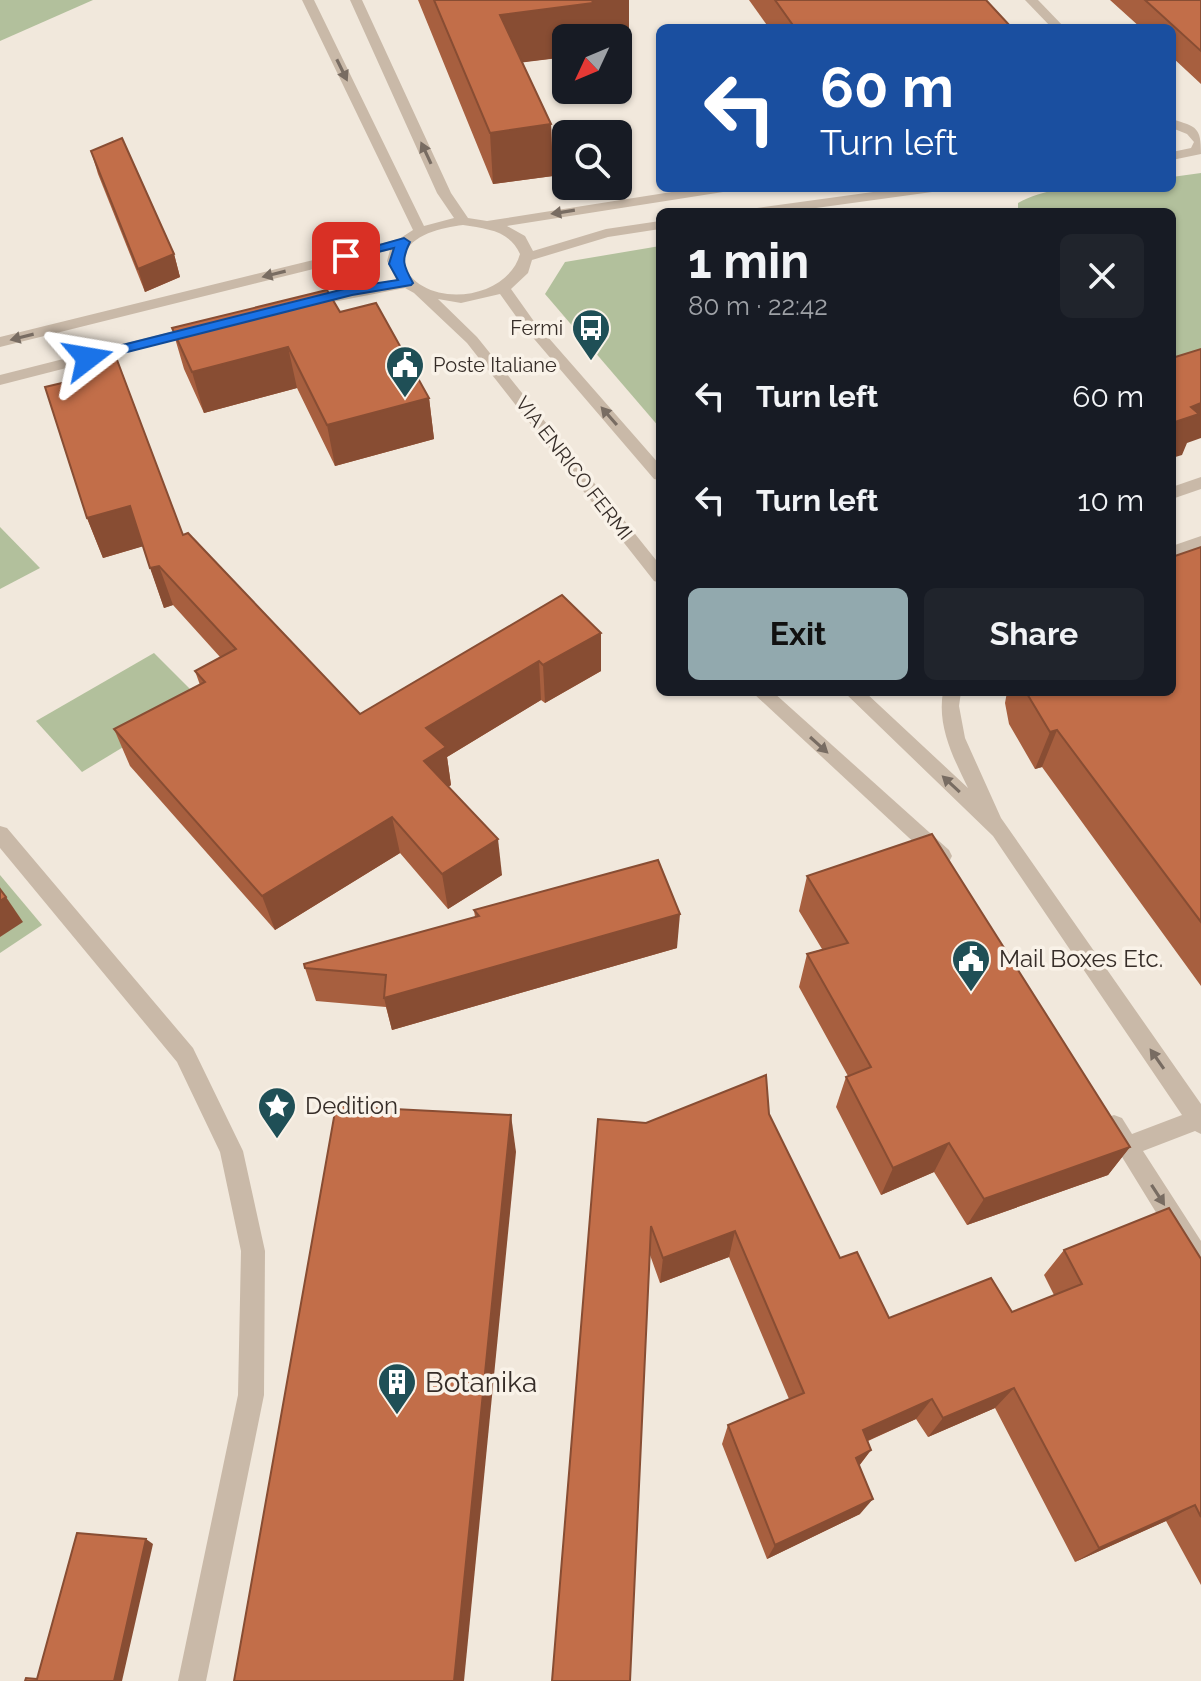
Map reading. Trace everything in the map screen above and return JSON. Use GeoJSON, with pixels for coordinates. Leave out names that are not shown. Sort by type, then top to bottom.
{"type":"FeatureCollection","features":[{"type":"Feature","properties":{"kind":"street"},"geometry":{"type":"LineString","coordinates":[[308,0],[420,231]]}},
{"type":"Feature","properties":{"kind":"street"},"geometry":{"type":"LineString","coordinates":[[356,0],[444,193],[463,221]]}},
{"type":"Feature","properties":{"kind":"street"},"geometry":{"type":"LineString","coordinates":[[1031,0],[1055,24]]}},
{"type":"Feature","properties":{"kind":"street"},"geometry":{"type":"LineString","coordinates":[[1176,123],[1201,120]]}},
{"type":"Feature","properties":{"kind":"street"},"geometry":{"type":"LineString","coordinates":[[1176,124],[1198,136],[1201,142],[1199,150],[1176,155]]}},
{"type":"Feature","properties":{"kind":"street"},"geometry":{"type":"LineString","coordinates":[[491,224],[697,192]]}},
{"type":"Feature","properties":{"kind":"street"},"geometry":{"type":"LineString","coordinates":[[786,208],[903,192]]}},
{"type":"Feature","properties":{"kind":"street"},"geometry":{"type":"LineString","coordinates":[[0,342],[404,242],[440,223],[463,221],[491,224],[510,231],[522,241],[529,257],[526,269],[503,288],[487,294],[457,298],[414,287],[352,291],[291,307]]}},
{"type":"Feature","properties":{"kind":"street"},"geometry":{"type":"LineString","coordinates":[[529,257],[606,233],[656,226]]}},
{"type":"Feature","properties":{"kind":"street"},"geometry":{"type":"LineString","coordinates":[[404,242],[396,264],[414,287]]}},
{"type":"Feature","properties":{"kind":"street","name":"VIA ENRICO FERMI"},"geometry":{"type":"LineString","coordinates":[[414,287],[472,340],[656,572]]}},
{"type":"Feature","properties":{"kind":"street"},"geometry":{"type":"LineString","coordinates":[[503,288],[528,323],[656,470]]}},
{"type":"Feature","properties":{"kind":"street"},"geometry":{"type":"LineString","coordinates":[[0,380],[214,326]]}},
{"type":"Feature","properties":{"kind":"street"},"geometry":{"type":"LineString","coordinates":[[1176,492],[1201,483]]}},
{"type":"Feature","properties":{"kind":"street"},"geometry":{"type":"LineString","coordinates":[[1176,551],[1201,542]]}},
{"type":"Feature","properties":{"kind":"street"},"geometry":{"type":"LineString","coordinates":[[773,696],[941,855],[949,868]]}},
{"type":"Feature","properties":{"kind":"street"},"geometry":{"type":"LineString","coordinates":[[857,696],[1000,830]]}},
{"type":"Feature","properties":{"kind":"street"},"geometry":{"type":"LineString","coordinates":[[951,696],[954,727],[967,767],[1000,830],[1200,1121],[1127,1147]]}},
{"type":"Feature","properties":{"kind":"street"},"geometry":{"type":"LineString","coordinates":[[0,834],[185,1055],[231,1151],[241,1194],[253,1251],[251,1395],[192,1681]]}},
{"type":"Feature","properties":{"kind":"street"},"geometry":{"type":"LineString","coordinates":[[1101,1107],[1201,1263]]}},
{"type":"Feature","properties":{"kind":"green space"},"geometry":{"type":"Polygon","coordinates":[[[0,0],[93,0],[0,41],[0,0]]]}},
{"type":"Feature","properties":{"kind":"green space"},"geometry":{"type":"Polygon","coordinates":[[[1201,173],[1201,351],[1176,359],[1176,208],[1018,208],[1018,203],[1049,192],[1176,192],[1176,176],[1201,173]]]}},
{"type":"Feature","properties":{"kind":"green space"},"geometry":{"type":"Polygon","coordinates":[[[656,247],[656,423],[545,294],[565,262],[656,247]]]}},
{"type":"Feature","properties":{"kind":"green space"},"geometry":{"type":"Polygon","coordinates":[[[0,527],[40,568],[0,589],[0,527]]]}},
{"type":"Feature","properties":{"kind":"green space"},"geometry":{"type":"Polygon","coordinates":[[[154,653],[201,700],[82,772],[36,721],[154,653]]]}},
{"type":"Feature","properties":{"kind":"green space"},"geometry":{"type":"Polygon","coordinates":[[[0,875],[42,925],[0,953],[0,875]]]}},
{"type":"Feature","properties":{"kind":"building"},"geometry":{"type":"Polygon","coordinates":[[[434,0],[592,0],[593,3],[500,15],[551,124],[490,133],[434,0]]]}},
{"type":"Feature","properties":{"kind":"building"},"geometry":{"type":"Polygon","coordinates":[[[775,0],[986,0],[1008,24],[792,24],[775,0]]]}},
{"type":"Feature","properties":{"kind":"building"},"geometry":{"type":"Polygon","coordinates":[[[1145,0],[1201,0],[1201,51],[1176,28],[1176,24],[1171,24],[1145,0]]]}},
{"type":"Feature","properties":{"kind":"building"},"geometry":{"type":"Polygon","coordinates":[[[122,138],[174,254],[138,269],[91,151],[122,138]]]}},
{"type":"Feature","properties":{"kind":"building"},"geometry":{"type":"Polygon","coordinates":[[[327,290],[340,312],[376,303],[429,398],[327,425],[288,347],[192,372],[172,328],[327,290]]]}},
{"type":"Feature","properties":{"kind":"building"},"geometry":{"type":"Polygon","coordinates":[[[111,344],[183,535],[188,533],[360,714],[562,595],[601,633],[543,665],[539,661],[426,728],[446,747],[424,761],[498,839],[442,874],[392,817],[262,896],[114,729],[205,682],[195,671],[236,649],[159,566],[150,568],[130,506],[87,518],[45,387],[79,379],[70,354],[111,344]]]}},
{"type":"Feature","properties":{"kind":"building"},"geometry":{"type":"Polygon","coordinates":[[[1201,349],[1201,403],[1191,407],[1199,414],[1176,422],[1176,357],[1201,349]]]}},
{"type":"Feature","properties":{"kind":"building"},"geometry":{"type":"Polygon","coordinates":[[[1201,547],[1201,922],[1057,730],[1050,732],[1028,696],[1176,696],[1176,556],[1201,547]]]}},
{"type":"Feature","properties":{"kind":"building"},"geometry":{"type":"Polygon","coordinates":[[[932,834],[1130,1147],[984,1199],[949,1143],[893,1168],[846,1077],[871,1067],[807,954],[848,943],[807,876],[932,834]]]}},
{"type":"Feature","properties":{"kind":"building"},"geometry":{"type":"Polygon","coordinates":[[[658,860],[680,914],[384,998],[386,975],[305,968],[304,964],[479,916],[474,910],[658,860]]]}},
{"type":"Feature","properties":{"kind":"building"},"geometry":{"type":"Polygon","coordinates":[[[766,1075],[769,1114],[840,1258],[857,1252],[889,1318],[991,1278],[1012,1312],[1082,1284],[1064,1250],[1169,1208],[1201,1259],[1201,1517],[1195,1505],[1099,1548],[1014,1388],[943,1418],[932,1399],[863,1430],[871,1450],[856,1458],[873,1499],[775,1545],[728,1425],[804,1393],[735,1231],[663,1258],[651,1226],[630,1681],[552,1681],[598,1119],[646,1123],[766,1075]]]}},
{"type":"Feature","properties":{"kind":"building","name":"Botanika"},"geometry":{"type":"Polygon","coordinates":[[[336,1106],[511,1115],[454,1681],[234,1681],[336,1106]]]}},
{"type":"Feature","properties":{"kind":"building"},"geometry":{"type":"Polygon","coordinates":[[[77,1533],[146,1539],[114,1681],[25,1681],[26,1678],[37,1679],[77,1533]]]}},
{"type":"Feature","properties":{"kind":"place","name":"Fermi"},"geometry":{"type":"Point","coordinates":[591,362]}},
{"type":"Feature","properties":{"kind":"place","name":"Poste Italiane"},"geometry":{"type":"Point","coordinates":[405,399]}},
{"type":"Feature","properties":{"kind":"place","name":"Mail Boxes Etc."},"geometry":{"type":"Point","coordinates":[971,993]}},
{"type":"Feature","properties":{"kind":"place","name":"Dedition"},"geometry":{"type":"Point","coordinates":[277,1140]}},
{"type":"Feature","properties":{"kind":"place","name":"Botanika"},"geometry":{"type":"Point","coordinates":[397,1416]}},
{"type":"Feature","properties":{"kind":"route"},"geometry":{"type":"LineString","coordinates":[[88,358],[352,291],[407,283],[396,264],[404,242],[346,256]]}}]}
